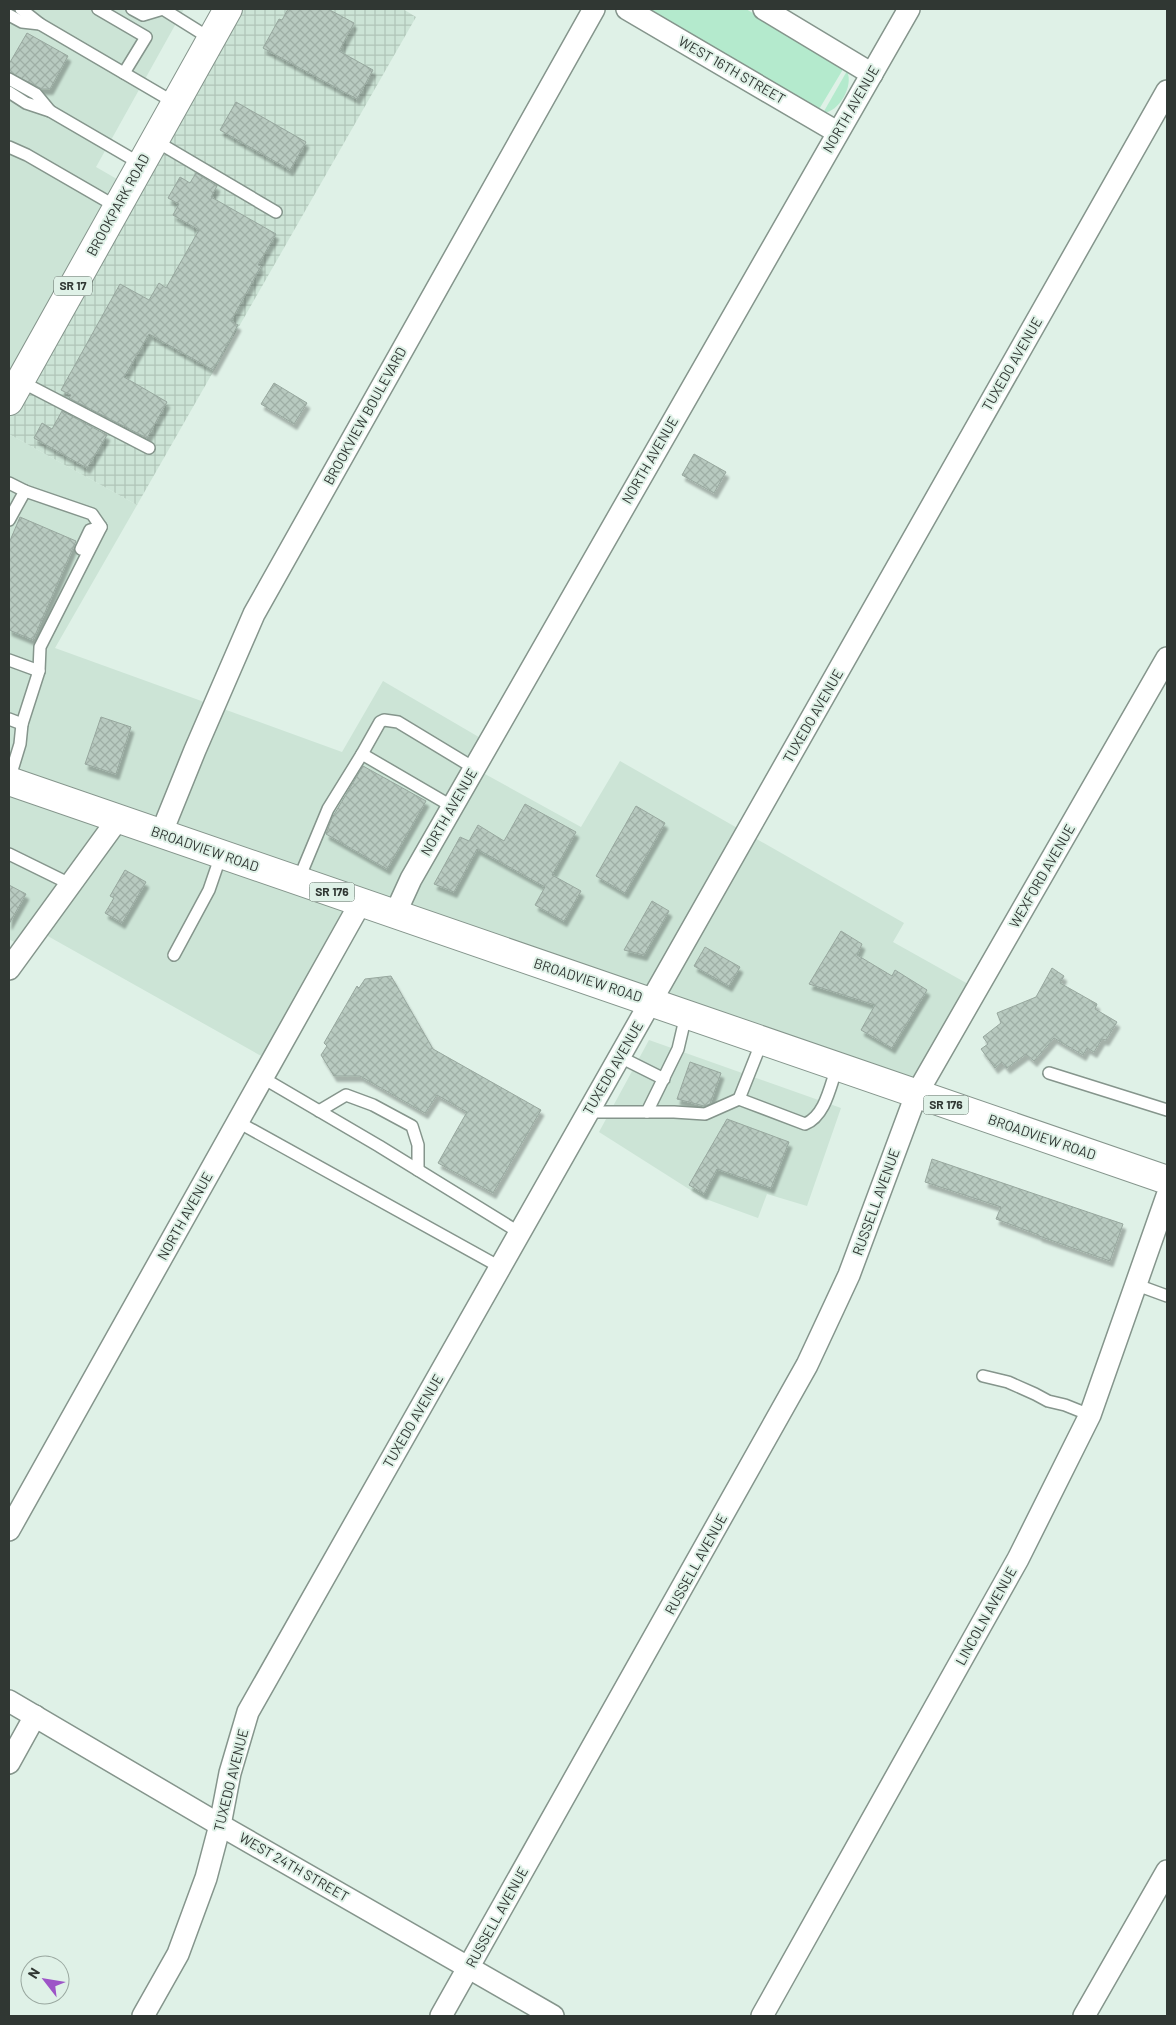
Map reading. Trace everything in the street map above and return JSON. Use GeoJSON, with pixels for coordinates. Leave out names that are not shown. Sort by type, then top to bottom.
{"type":"FeatureCollection","features":[{"type":"Feature","properties":{"kind":"main road","name":"BROOKPARK ROAD"},"geometry":{"type":"LineString","coordinates":[[14,391],[228,9]]}},
{"type":"Feature","properties":{"kind":"main road","name":"BROADVIEW ROAD"},"geometry":{"type":"LineString","coordinates":[[9,781],[1167,1180]]}},
{"type":"Feature","properties":{"kind":"street","name":"BROOKVIEW BOULEVARD"},"geometry":{"type":"LineString","coordinates":[[161,834],[254,614],[594,9]]}},
{"type":"Feature","properties":{"kind":"street","name":"WEST 16TH STREET"},"geometry":{"type":"LineString","coordinates":[[627,9],[837,132]]}},
{"type":"Feature","properties":{"kind":"street"},"geometry":{"type":"LineString","coordinates":[[764,9],[872,74]]}},
{"type":"Feature","properties":{"kind":"street","name":"NORTH AVENUE"},"geometry":{"type":"LineString","coordinates":[[395,914],[411,879],[474,768],[909,9]]}},
{"type":"Feature","properties":{"kind":"street","name":"TUXEDO AVENUE"},"geometry":{"type":"LineString","coordinates":[[143,2016],[178,1954],[206,1878],[220,1825],[230,1773],[248,1712],[1167,91]]}},
{"type":"Feature","properties":{"kind":"street","name":"WEXFORD AVENUE"},"geometry":{"type":"LineString","coordinates":[[916,1095],[1167,658]]}},
{"type":"Feature","properties":{"kind":"street"},"geometry":{"type":"LineString","coordinates":[[9,969],[118,819]]}},
{"type":"Feature","properties":{"kind":"street","name":"NORTH AVENUE"},"geometry":{"type":"LineString","coordinates":[[9,1530],[361,902]]}},
{"type":"Feature","properties":{"kind":"street","name":"RUSSELL AVENUE"},"geometry":{"type":"LineString","coordinates":[[441,2016],[807,1365],[848,1276],[916,1095]]}},
{"type":"Feature","properties":{"kind":"street","name":"LINCOLN AVENUE"},"geometry":{"type":"LineString","coordinates":[[762,2016],[1018,1559],[1090,1415],[1167,1196]]}},
{"type":"Feature","properties":{"kind":"street","name":"WEST 24TH STREET"},"geometry":{"type":"LineString","coordinates":[[9,1701],[220,1825],[554,2016]]}},
{"type":"Feature","properties":{"kind":"street"},"geometry":{"type":"LineString","coordinates":[[9,1763],[36,1716]]}},
{"type":"Feature","properties":{"kind":"street"},"geometry":{"type":"LineString","coordinates":[[1084,2016],[1167,1871]]}},
{"type":"Feature","properties":{"kind":"lane"},"geometry":{"type":"LineString","coordinates":[[22,9],[40,24],[175,102]]}},
{"type":"Feature","properties":{"kind":"lane"},"geometry":{"type":"LineString","coordinates":[[98,9],[146,38],[124,73]]}},
{"type":"Feature","properties":{"kind":"lane"},"geometry":{"type":"LineString","coordinates":[[132,9],[143,15],[163,9],[211,39]]}},
{"type":"Feature","properties":{"kind":"lane"},"geometry":{"type":"LineString","coordinates":[[9,15],[22,22],[40,24]]}},
{"type":"Feature","properties":{"kind":"lane"},"geometry":{"type":"LineString","coordinates":[[9,79],[36,94],[50,111]]}},
{"type":"Feature","properties":{"kind":"lane"},"geometry":{"type":"LineString","coordinates":[[9,92],[26,103],[50,111],[141,164]]}},
{"type":"Feature","properties":{"kind":"lane"},"geometry":{"type":"LineString","coordinates":[[154,140],[276,212]]}},
{"type":"Feature","properties":{"kind":"lane"},"geometry":{"type":"LineString","coordinates":[[9,147],[27,155],[117,207]]}},
{"type":"Feature","properties":{"kind":"lane"},"geometry":{"type":"LineString","coordinates":[[14,391],[149,448]]}},
{"type":"Feature","properties":{"kind":"lane"},"geometry":{"type":"LineString","coordinates":[[9,483],[25,491],[92,514],[101,527]]}},
{"type":"Feature","properties":{"kind":"lane"},"geometry":{"type":"LineString","coordinates":[[9,520],[25,491]]}},
{"type":"Feature","properties":{"kind":"lane"},"geometry":{"type":"LineString","coordinates":[[81,549],[90,530],[101,527]]}},
{"type":"Feature","properties":{"kind":"lane"},"geometry":{"type":"LineString","coordinates":[[9,781],[20,744],[22,724],[39,671],[40,647],[101,527]]}},
{"type":"Feature","properties":{"kind":"lane"},"geometry":{"type":"LineString","coordinates":[[55,619],[51,610],[75,562]]}},
{"type":"Feature","properties":{"kind":"lane"},"geometry":{"type":"LineString","coordinates":[[9,660],[39,671]]}},
{"type":"Feature","properties":{"kind":"lane"},"geometry":{"type":"LineString","coordinates":[[9,719],[22,724]]}},
{"type":"Feature","properties":{"kind":"lane"},"geometry":{"type":"LineString","coordinates":[[298,881],[328,809],[380,722],[384,720],[398,722],[474,768]]}},
{"type":"Feature","properties":{"kind":"lane"},"geometry":{"type":"LineString","coordinates":[[362,754],[453,806]]}},
{"type":"Feature","properties":{"kind":"lane"},"geometry":{"type":"LineString","coordinates":[[9,854],[70,884]]}},
{"type":"Feature","properties":{"kind":"lane"},"geometry":{"type":"LineString","coordinates":[[174,955],[209,890],[221,855]]}},
{"type":"Feature","properties":{"kind":"lane"},"geometry":{"type":"LineString","coordinates":[[647,1112],[678,1049],[686,1014]]}},
{"type":"Feature","properties":{"kind":"lane"},"geometry":{"type":"LineString","coordinates":[[739,1099],[762,1041]]}},
{"type":"Feature","properties":{"kind":"lane"},"geometry":{"type":"LineString","coordinates":[[620,1057],[664,1079]]}},
{"type":"Feature","properties":{"kind":"lane"},"geometry":{"type":"LineString","coordinates":[[588,1112],[705,1114],[739,1099],[805,1124],[814,1120],[825,1102],[837,1067]]}},
{"type":"Feature","properties":{"kind":"lane"},"geometry":{"type":"LineString","coordinates":[[1049,1073],[1167,1110]]}},
{"type":"Feature","properties":{"kind":"lane"},"geometry":{"type":"LineString","coordinates":[[263,1078],[520,1233]]}},
{"type":"Feature","properties":{"kind":"lane"},"geometry":{"type":"LineString","coordinates":[[319,1111],[346,1095],[372,1105],[412,1126],[418,1144],[418,1170]]}},
{"type":"Feature","properties":{"kind":"lane"},"geometry":{"type":"LineString","coordinates":[[238,1122],[500,1268]]}},
{"type":"Feature","properties":{"kind":"lane"},"geometry":{"type":"LineString","coordinates":[[1137,1285],[1167,1296]]}},
{"type":"Feature","properties":{"kind":"lane"},"geometry":{"type":"LineString","coordinates":[[983,1376],[1008,1382],[1048,1401],[1065,1405],[1090,1415]]}},
{"type":"Feature","properties":{"kind":"shaded area"},"geometry":{"type":"Polygon","coordinates":[[[9,9],[184,9],[96,167],[129,186],[9,401],[9,9]]]}},
{"type":"Feature","properties":{"kind":"shaded area"},"geometry":{"type":"Polygon","coordinates":[[[228,9],[403,9],[416,17],[137,505],[9,434],[9,401],[228,9]]]}},
{"type":"Feature","properties":{"kind":"shaded area"},"geometry":{"type":"Polygon","coordinates":[[[9,434],[137,505],[55,648],[342,752],[383,681],[489,743],[474,768],[581,827],[620,761],[904,923],[893,942],[977,989],[916,1095],[362,902],[272,1062],[37,930],[24,948],[9,939],[9,434]]]}},
{"type":"Feature","properties":{"kind":"shaded area"},"geometry":{"type":"Polygon","coordinates":[[[649,1040],[841,1108],[807,1206],[767,1194],[758,1218],[703,1198],[599,1132],[649,1040]]]}},
{"type":"Feature","properties":{"kind":"green space"},"geometry":{"type":"Polygon","coordinates":[[[644,9],[746,9],[843,66],[842,71],[818,111],[644,9]]]}},
{"type":"Feature","properties":{"kind":"green space"},"geometry":{"type":"Polygon","coordinates":[[[847,71],[849,77],[844,97],[829,112],[823,113],[847,71]]]}},
{"type":"Feature","properties":{"kind":"building"},"geometry":{"type":"Polygon","coordinates":[[[288,9],[328,9],[354,23],[339,51],[373,70],[357,99],[263,48],[279,19],[282,20],[288,9]]]}},
{"type":"Feature","properties":{"kind":"building"},"geometry":{"type":"Polygon","coordinates":[[[27,33],[68,56],[50,89],[42,89],[9,72],[9,64],[27,33]]]}},
{"type":"Feature","properties":{"kind":"building"},"geometry":{"type":"Polygon","coordinates":[[[236,102],[306,142],[290,170],[220,130],[236,102]]]}},
{"type":"Feature","properties":{"kind":"building"},"geometry":{"type":"Polygon","coordinates":[[[196,173],[217,186],[211,197],[276,234],[258,265],[261,266],[231,321],[238,325],[213,370],[149,334],[124,377],[167,402],[147,438],[69,398],[71,395],[61,390],[120,284],[149,300],[159,283],[166,288],[199,230],[173,215],[179,204],[168,198],[180,177],[190,183],[196,173]]]}},
{"type":"Feature","properties":{"kind":"building"},"geometry":{"type":"Polygon","coordinates":[[[274,383],[307,403],[294,424],[261,404],[274,383]]]}},
{"type":"Feature","properties":{"kind":"building"},"geometry":{"type":"Polygon","coordinates":[[[62,411],[107,435],[87,468],[34,438],[42,423],[52,429],[62,411]]]}},
{"type":"Feature","properties":{"kind":"building"},"geometry":{"type":"Polygon","coordinates":[[[694,454],[726,472],[714,493],[682,475],[694,454]]]}},
{"type":"Feature","properties":{"kind":"building"},"geometry":{"type":"Polygon","coordinates":[[[20,517],[76,541],[33,640],[9,630],[9,543],[20,517]]]}},
{"type":"Feature","properties":{"kind":"building"},"geometry":{"type":"Polygon","coordinates":[[[101,717],[131,727],[116,774],[85,764],[101,717]]]}},
{"type":"Feature","properties":{"kind":"building"},"geometry":{"type":"Polygon","coordinates":[[[363,766],[426,801],[387,869],[326,834],[332,818],[363,766]]]}},
{"type":"Feature","properties":{"kind":"building"},"geometry":{"type":"Polygon","coordinates":[[[525,804],[576,832],[552,875],[581,891],[564,921],[535,905],[545,887],[477,849],[454,892],[434,884],[460,837],[469,841],[478,825],[504,841],[525,804]]]}},
{"type":"Feature","properties":{"kind":"building"},"geometry":{"type":"Polygon","coordinates":[[[636,806],[665,823],[625,893],[596,876],[636,806]]]}},
{"type":"Feature","properties":{"kind":"building"},"geometry":{"type":"Polygon","coordinates":[[[125,870],[146,882],[122,923],[105,913],[114,898],[110,896],[125,870]]]}},
{"type":"Feature","properties":{"kind":"building"},"geometry":{"type":"Polygon","coordinates":[[[9,885],[26,894],[9,924],[9,885]]]}},
{"type":"Feature","properties":{"kind":"building"},"geometry":{"type":"Polygon","coordinates":[[[652,901],[669,911],[644,955],[624,950],[652,901]]]}},
{"type":"Feature","properties":{"kind":"building"},"geometry":{"type":"Polygon","coordinates":[[[841,931],[862,944],[857,955],[892,976],[895,970],[927,990],[892,1048],[861,1030],[875,1005],[809,984],[841,931]]]}},
{"type":"Feature","properties":{"kind":"building"},"geometry":{"type":"Polygon","coordinates":[[[705,947],[740,967],[729,986],[694,966],[705,947]]]}},
{"type":"Feature","properties":{"kind":"building"},"geometry":{"type":"Polygon","coordinates":[[[1052,968],[1064,976],[1060,983],[1097,1004],[1095,1009],[1117,1022],[1106,1040],[1102,1039],[1094,1052],[1087,1048],[1083,1055],[1054,1038],[1034,1061],[1026,1054],[1007,1068],[1002,1062],[995,1068],[981,1049],[988,1044],[983,1037],[1001,1023],[997,1013],[1036,997],[1052,968]]]}},
{"type":"Feature","properties":{"kind":"building"},"geometry":{"type":"Polygon","coordinates":[[[391,976],[433,1049],[541,1110],[493,1193],[438,1163],[467,1112],[437,1095],[425,1113],[360,1076],[334,1076],[321,1055],[327,1046],[324,1043],[357,986],[359,988],[365,979],[391,976]]]}},
{"type":"Feature","properties":{"kind":"building"},"geometry":{"type":"Polygon","coordinates":[[[690,1062],[721,1073],[710,1104],[704,1106],[677,1099],[690,1062]]]}},
{"type":"Feature","properties":{"kind":"building"},"geometry":{"type":"Polygon","coordinates":[[[727,1119],[789,1142],[771,1188],[717,1169],[704,1194],[689,1185],[727,1119]]]}},
{"type":"Feature","properties":{"kind":"building"},"geometry":{"type":"Polygon","coordinates":[[[932,1159],[1123,1224],[1110,1261],[996,1219],[1001,1207],[925,1182],[932,1159]]]}}]}
